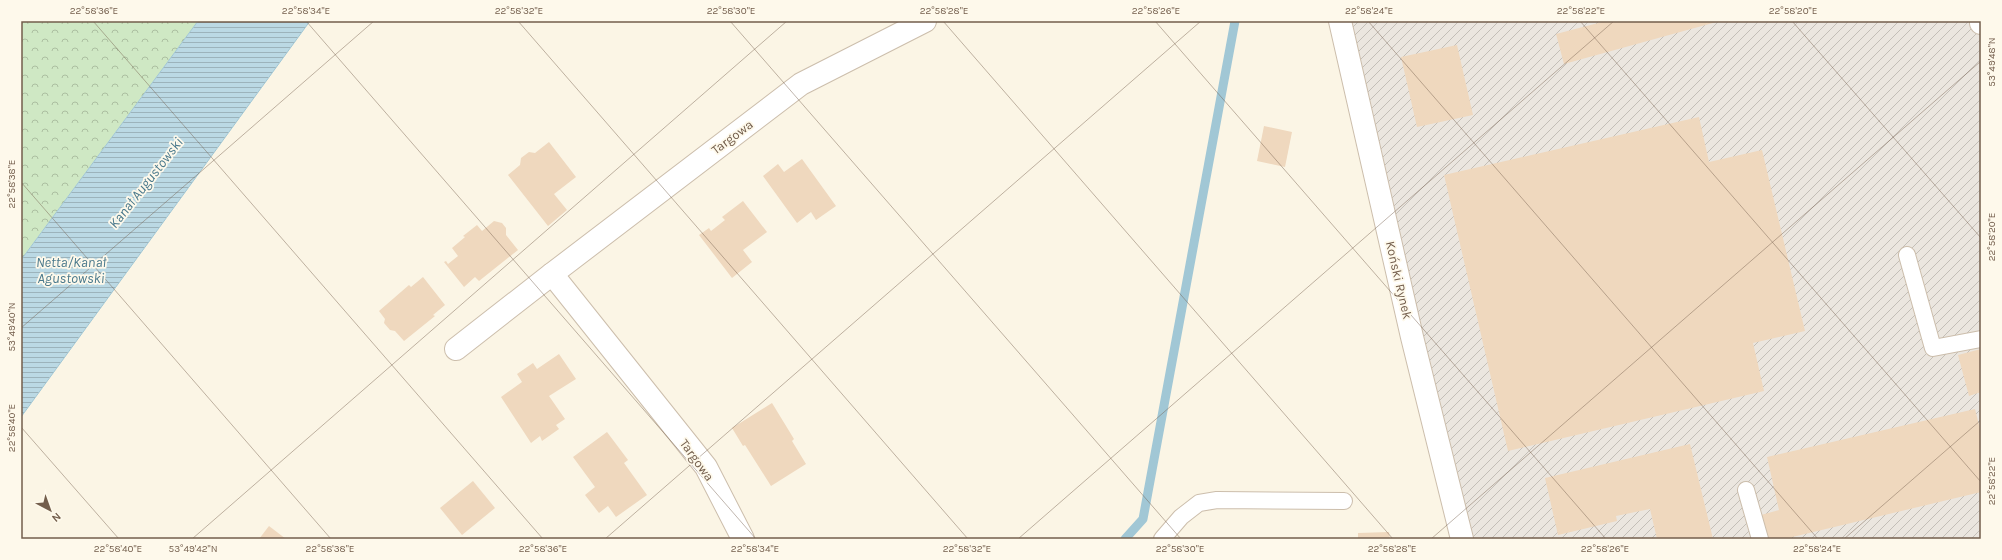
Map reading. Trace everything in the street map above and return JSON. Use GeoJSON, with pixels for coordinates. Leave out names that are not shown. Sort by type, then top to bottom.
{"type":"FeatureCollection","features":[{"type":"Feature","properties":{"kind":"street","name":"Targowa"},"geometry":{"type":"LineString","coordinates":[[456,349],[801,84],[925,21]]}},
{"type":"Feature","properties":{"kind":"street","name":"Koński Rynek"},"geometry":{"type":"LineString","coordinates":[[1340,21],[1412,337],[1462,539]]}},
{"type":"Feature","properties":{"kind":"street","name":"Targowa"},"geometry":{"type":"LineString","coordinates":[[552,274],[706,467],[743,539]]}},
{"type":"Feature","properties":{"kind":"lane"},"geometry":{"type":"LineString","coordinates":[[1907,255],[1933,348],[1981,339]]}},
{"type":"Feature","properties":{"kind":"lane"},"geometry":{"type":"LineString","coordinates":[[1746,490],[1760,539]]}},
{"type":"Feature","properties":{"kind":"lane"},"geometry":{"type":"LineString","coordinates":[[1162,539],[1181,517],[1199,503],[1217,500],[1344,502]]}},
{"type":"Feature","properties":{"kind":"shaded area"},"geometry":{"type":"Polygon","coordinates":[[[1341,21],[1981,21],[1981,539],[1461,539],[1341,21]]]}},
{"type":"Feature","properties":{"kind":"green space"},"geometry":{"type":"Polygon","coordinates":[[[21,21],[198,21],[21,260],[21,21]]]}},
{"type":"Feature","properties":{"kind":"water","name":"Netta/Kanał Agustowski"},"geometry":{"type":"Polygon","coordinates":[[[198,21],[310,21],[21,417],[21,260],[198,21]]]}},
{"type":"Feature","properties":{"kind":"building"},"geometry":{"type":"Polygon","coordinates":[[[1606,21],[1720,21],[1564,64],[1556,34],[1606,21]]]}},
{"type":"Feature","properties":{"kind":"building"},"geometry":{"type":"Polygon","coordinates":[[[1457,45],[1473,115],[1417,127],[1401,57],[1457,45]]]}},
{"type":"Feature","properties":{"kind":"building"},"geometry":{"type":"Polygon","coordinates":[[[1699,117],[1709,162],[1762,150],[1805,331],[1753,343],[1764,391],[1508,451],[1444,175],[1699,117]]]}},
{"type":"Feature","properties":{"kind":"building"},"geometry":{"type":"Polygon","coordinates":[[[1264,126],[1292,132],[1285,167],[1257,161],[1264,126]]]}},
{"type":"Feature","properties":{"kind":"building"},"geometry":{"type":"Polygon","coordinates":[[[549,142],[576,177],[554,194],[567,210],[548,226],[508,175],[520,165],[521,158],[529,152],[535,153],[549,142]]]}},
{"type":"Feature","properties":{"kind":"building"},"geometry":{"type":"Polygon","coordinates":[[[802,159],[836,206],[816,220],[811,212],[797,223],[763,176],[778,164],[784,172],[802,159]]]}},
{"type":"Feature","properties":{"kind":"building"},"geometry":{"type":"Polygon","coordinates":[[[743,201],[767,232],[743,250],[752,262],[732,278],[699,235],[709,228],[711,231],[725,220],[722,217],[743,201]]]}},
{"type":"Feature","properties":{"kind":"building"},"geometry":{"type":"Polygon","coordinates":[[[494,221],[502,223],[506,228],[506,235],[518,250],[479,281],[475,277],[464,287],[444,262],[446,261],[448,264],[458,256],[452,248],[465,237],[463,236],[477,225],[482,231],[494,221]]]}},
{"type":"Feature","properties":{"kind":"building"},"geometry":{"type":"Polygon","coordinates":[[[423,277],[445,305],[433,315],[435,316],[404,341],[395,331],[390,330],[384,323],[385,319],[379,311],[409,285],[411,287],[423,277]]]}},
{"type":"Feature","properties":{"kind":"building"},"geometry":{"type":"Polygon","coordinates":[[[1981,349],[1981,392],[1969,396],[1958,355],[1981,349]]]}},
{"type":"Feature","properties":{"kind":"building"},"geometry":{"type":"Polygon","coordinates":[[[559,354],[576,379],[549,396],[565,419],[556,425],[559,429],[542,441],[540,436],[531,443],[501,397],[522,382],[517,374],[533,363],[537,369],[559,354]]]}},
{"type":"Feature","properties":{"kind":"building"},"geometry":{"type":"Polygon","coordinates":[[[772,403],[794,439],[792,441],[806,464],[771,486],[745,445],[743,446],[732,428],[772,403]]]}},
{"type":"Feature","properties":{"kind":"building"},"geometry":{"type":"Polygon","coordinates":[[[1975,409],[1981,433],[1981,492],[1784,539],[1768,539],[1761,515],[1779,510],[1767,457],[1975,409]]]}},
{"type":"Feature","properties":{"kind":"building"},"geometry":{"type":"Polygon","coordinates":[[[607,432],[628,460],[624,463],[647,495],[616,517],[608,506],[599,513],[585,495],[595,487],[573,457],[607,432]]]}},
{"type":"Feature","properties":{"kind":"building"},"geometry":{"type":"Polygon","coordinates":[[[1690,444],[1713,539],[1657,539],[1650,509],[1616,516],[1617,521],[1558,535],[1545,478],[1690,444]]]}},
{"type":"Feature","properties":{"kind":"building"},"geometry":{"type":"Polygon","coordinates":[[[473,481],[495,508],[462,535],[440,508],[473,481]]]}},
{"type":"Feature","properties":{"kind":"building"},"geometry":{"type":"Polygon","coordinates":[[[269,526],[286,539],[259,539],[269,526]]]}},
{"type":"Feature","properties":{"kind":"building"},"geometry":{"type":"Polygon","coordinates":[[[1389,532],[1390,539],[1358,539],[1358,533],[1389,532]]]}},
{"type":"Feature","properties":{"kind":"waterway"},"geometry":{"type":"LineString","coordinates":[[1125,539],[1143,519],[1235,21]]}},
{"type":"Feature","properties":{"kind":"water label","name":"Kanał Augustowski"},"geometry":{"type":"Point","coordinates":[146,183]}}]}
